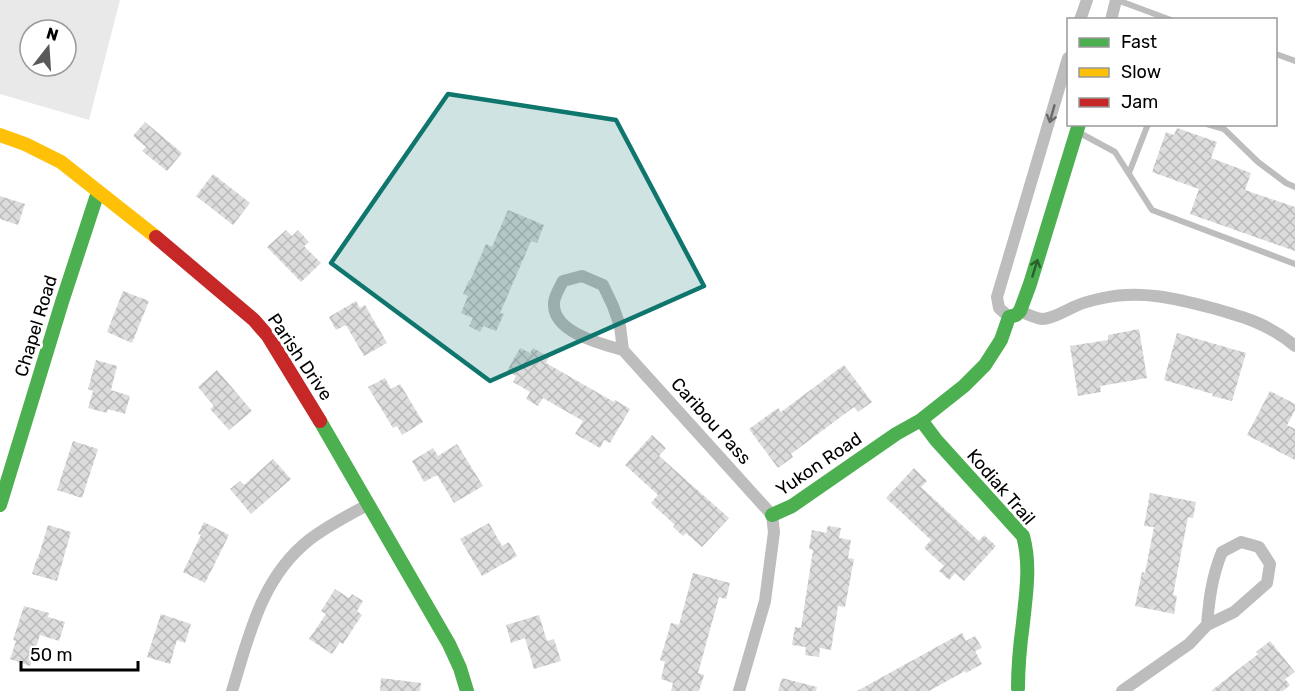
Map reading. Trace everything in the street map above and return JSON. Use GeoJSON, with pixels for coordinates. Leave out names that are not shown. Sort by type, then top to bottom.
{"type":"FeatureCollection","features":[{"type":"Feature","properties":{"kind":"street"},"geometry":{"type":"LineString","coordinates":[[1081,18],[1087,0]]}},
{"type":"Feature","properties":{"kind":"street"},"geometry":{"type":"LineString","coordinates":[[1112,18],[1117,0]]}},
{"type":"Feature","properties":{"kind":"street"},"geometry":{"type":"LineString","coordinates":[[1067,61],[998,297],[999,308],[1015,314],[1043,319],[1060,314],[1079,304],[1101,298],[1127,294],[1152,294],[1184,300],[1257,322],[1295,346]]}},
{"type":"Feature","properties":{"kind":"street","name":"Yukon Road"},"geometry":{"type":"LineString","coordinates":[[739,691],[765,601],[774,532],[772,515],[792,506],[887,440],[921,420],[964,386],[985,365],[1030,284],[1078,128]]}},
{"type":"Feature","properties":{"kind":"street","name":"Parish Drive"},"geometry":{"type":"LineString","coordinates":[[0,135],[25,144],[61,162],[144,227],[254,320],[268,336],[369,504],[449,644],[467,691]]}},
{"type":"Feature","properties":{"kind":"street","name":"Chapel Road"},"geometry":{"type":"LineString","coordinates":[[0,505],[98,192]]}},
{"type":"Feature","properties":{"kind":"street"},"geometry":{"type":"LineString","coordinates":[[582,276],[603,285],[620,326],[623,350],[597,342],[565,327],[555,315],[553,301],[563,281],[582,276]]}},
{"type":"Feature","properties":{"kind":"street","name":"Caribou Pass"},"geometry":{"type":"LineString","coordinates":[[623,350],[772,515]]}},
{"type":"Feature","properties":{"kind":"street","name":"Kodiak Trail"},"geometry":{"type":"LineString","coordinates":[[921,420],[936,440],[1023,536],[1028,549],[1029,569],[1018,666],[1019,690]]}},
{"type":"Feature","properties":{"kind":"street"},"geometry":{"type":"LineString","coordinates":[[232,691],[260,604],[281,568],[308,541],[369,504]]}},
{"type":"Feature","properties":{"kind":"street"},"geometry":{"type":"LineString","coordinates":[[1122,691],[1188,644],[1207,625],[1234,612],[1268,583],[1270,564],[1259,547],[1242,542],[1222,552],[1209,599],[1207,625]]}},
{"type":"Feature","properties":{"kind":"lane"},"geometry":{"type":"LineString","coordinates":[[1117,0],[1166,18]]}},
{"type":"Feature","properties":{"kind":"lane"},"geometry":{"type":"LineString","coordinates":[[1277,55],[1295,61]]}},
{"type":"Feature","properties":{"kind":"lane"},"geometry":{"type":"LineString","coordinates":[[1129,173],[1147,126]]}},
{"type":"Feature","properties":{"kind":"lane"},"geometry":{"type":"LineString","coordinates":[[1214,126],[1224,129],[1258,162],[1295,187]]}},
{"type":"Feature","properties":{"kind":"lane"},"geometry":{"type":"LineString","coordinates":[[1078,128],[1115,152],[1152,210],[1295,264]]}},
{"type":"Feature","properties":{"kind":"highlighted area"},"geometry":{"type":"Polygon","coordinates":[[[448,94],[616,120],[704,286],[490,381],[331,263],[448,94]]]}},
{"type":"Feature","properties":{"kind":"shaded area"},"geometry":{"type":"Polygon","coordinates":[[[0,0],[120,0],[89,120],[0,94],[0,0]]]}},
{"type":"Feature","properties":{"kind":"building"},"geometry":{"type":"Polygon","coordinates":[[[145,122],[182,153],[167,171],[142,151],[146,147],[133,136],[145,122]]]}},
{"type":"Feature","properties":{"kind":"building"},"geometry":{"type":"Polygon","coordinates":[[[1177,128],[1217,142],[1211,158],[1251,173],[1245,190],[1295,207],[1295,251],[1190,214],[1199,189],[1152,172],[1166,132],[1174,135],[1177,128]]]}},
{"type":"Feature","properties":{"kind":"building"},"geometry":{"type":"Polygon","coordinates":[[[213,174],[250,203],[233,225],[196,196],[213,174]]]}},
{"type":"Feature","properties":{"kind":"building"},"geometry":{"type":"Polygon","coordinates":[[[0,196],[25,204],[18,225],[0,219],[0,196]]]}},
{"type":"Feature","properties":{"kind":"building"},"geometry":{"type":"Polygon","coordinates":[[[508,210],[544,225],[537,243],[531,241],[500,313],[504,314],[496,331],[483,326],[480,332],[469,326],[473,318],[461,313],[468,296],[463,294],[486,244],[492,247],[508,210]]]}},
{"type":"Feature","properties":{"kind":"building"},"geometry":{"type":"Polygon","coordinates":[[[286,230],[292,236],[298,230],[309,242],[304,246],[321,263],[301,282],[267,247],[286,230]]]}},
{"type":"Feature","properties":{"kind":"building"},"geometry":{"type":"Polygon","coordinates":[[[123,291],[149,301],[132,343],[107,332],[123,291]]]}},
{"type":"Feature","properties":{"kind":"building"},"geometry":{"type":"Polygon","coordinates":[[[356,301],[360,308],[365,305],[387,343],[364,356],[346,325],[336,330],[329,317],[356,301]]]}},
{"type":"Feature","properties":{"kind":"building"},"geometry":{"type":"Polygon","coordinates":[[[1139,329],[1147,378],[1100,386],[1101,392],[1078,396],[1070,346],[1108,340],[1108,335],[1139,329]]]}},
{"type":"Feature","properties":{"kind":"building"},"geometry":{"type":"Polygon","coordinates":[[[1177,333],[1246,353],[1232,401],[1164,380],[1177,333]]]}},
{"type":"Feature","properties":{"kind":"building"},"geometry":{"type":"Polygon","coordinates":[[[520,348],[530,353],[533,348],[549,357],[546,363],[630,409],[610,443],[604,440],[600,448],[575,434],[583,421],[543,398],[538,406],[526,399],[530,392],[513,382],[516,376],[507,371],[520,348]]]}},
{"type":"Feature","properties":{"kind":"building"},"geometry":{"type":"Polygon","coordinates":[[[96,360],[117,366],[111,390],[130,396],[125,414],[108,409],[107,413],[88,408],[93,391],[88,389],[96,360]]]}},
{"type":"Feature","properties":{"kind":"building"},"geometry":{"type":"Polygon","coordinates":[[[844,365],[872,402],[858,412],[854,407],[791,454],[793,457],[778,468],[749,429],[778,408],[781,412],[844,365]]]}},
{"type":"Feature","properties":{"kind":"building"},"geometry":{"type":"Polygon","coordinates":[[[217,370],[252,411],[229,430],[210,409],[214,406],[198,387],[217,370]]]}},
{"type":"Feature","properties":{"kind":"building"},"geometry":{"type":"Polygon","coordinates":[[[385,378],[391,389],[400,384],[423,422],[402,435],[397,426],[393,428],[368,387],[385,378]]]}},
{"type":"Feature","properties":{"kind":"building"},"geometry":{"type":"Polygon","coordinates":[[[1270,391],[1295,404],[1295,410],[1287,425],[1295,429],[1295,460],[1247,435],[1270,391]]]}},
{"type":"Feature","properties":{"kind":"building"},"geometry":{"type":"Polygon","coordinates":[[[652,435],[666,448],[659,456],[729,518],[702,547],[686,533],[683,536],[673,527],[675,525],[651,503],[658,495],[625,465],[652,435]]]}},
{"type":"Feature","properties":{"kind":"building"},"geometry":{"type":"Polygon","coordinates":[[[73,441],[98,449],[82,498],[57,490],[73,441]]]}},
{"type":"Feature","properties":{"kind":"building"},"geometry":{"type":"Polygon","coordinates":[[[457,444],[483,486],[454,503],[437,475],[424,482],[412,461],[433,448],[438,456],[457,444]]]}},
{"type":"Feature","properties":{"kind":"building"},"geometry":{"type":"Polygon","coordinates":[[[273,459],[291,479],[251,514],[230,489],[240,481],[244,485],[273,459]]]}},
{"type":"Feature","properties":{"kind":"building"},"geometry":{"type":"Polygon","coordinates":[[[914,468],[927,481],[921,487],[979,541],[984,535],[996,546],[964,581],[955,573],[949,580],[939,571],[944,566],[924,548],[931,540],[886,498],[914,468]]]}},
{"type":"Feature","properties":{"kind":"building"},"geometry":{"type":"Polygon","coordinates":[[[1150,493],[1196,502],[1193,518],[1188,517],[1173,595],[1177,596],[1174,614],[1135,606],[1142,572],[1145,573],[1154,527],[1144,526],[1150,493]]]}},
{"type":"Feature","properties":{"kind":"building"},"geometry":{"type":"Polygon","coordinates":[[[204,522],[229,535],[205,583],[183,572],[201,535],[198,534],[204,522]]]}},
{"type":"Feature","properties":{"kind":"building"},"geometry":{"type":"Polygon","coordinates":[[[489,523],[502,546],[509,542],[517,556],[482,576],[460,539],[489,523]]]}},
{"type":"Feature","properties":{"kind":"building"},"geometry":{"type":"Polygon","coordinates":[[[48,525],[71,532],[57,581],[32,574],[48,525]]]}},
{"type":"Feature","properties":{"kind":"building"},"geometry":{"type":"Polygon","coordinates":[[[828,526],[841,528],[839,538],[851,540],[848,558],[854,559],[845,607],[838,606],[831,650],[820,648],[819,657],[805,655],[806,647],[792,645],[795,627],[801,628],[813,550],[809,549],[812,530],[826,533],[828,526]]]}},
{"type":"Feature","properties":{"kind":"building"},"geometry":{"type":"Polygon","coordinates":[[[693,573],[730,583],[726,599],[719,597],[698,673],[704,675],[699,691],[671,691],[673,683],[661,679],[665,662],[660,660],[671,623],[679,625],[693,573]]]}},
{"type":"Feature","properties":{"kind":"building"},"geometry":{"type":"Polygon","coordinates":[[[335,589],[349,598],[352,594],[363,601],[357,611],[362,615],[343,644],[340,642],[332,654],[309,639],[326,614],[321,611],[335,589]]]}},
{"type":"Feature","properties":{"kind":"building"},"geometry":{"type":"Polygon","coordinates":[[[24,606],[49,613],[48,617],[65,622],[59,641],[40,635],[30,666],[10,659],[16,641],[13,640],[24,606]]]}},
{"type":"Feature","properties":{"kind":"building"},"geometry":{"type":"Polygon","coordinates":[[[161,614],[191,624],[185,643],[177,640],[170,664],[147,657],[161,614]]]}},
{"type":"Feature","properties":{"kind":"building"},"geometry":{"type":"Polygon","coordinates":[[[539,615],[547,641],[554,639],[561,661],[534,669],[525,638],[511,643],[506,625],[539,615]]]}},
{"type":"Feature","properties":{"kind":"building"},"geometry":{"type":"Polygon","coordinates":[[[962,633],[966,641],[975,636],[982,648],[975,651],[982,664],[966,673],[965,671],[929,691],[857,691],[962,633]]]}},
{"type":"Feature","properties":{"kind":"building"},"geometry":{"type":"Polygon","coordinates":[[[1270,641],[1295,672],[1285,679],[1290,685],[1283,691],[1211,691],[1258,654],[1256,652],[1270,641]]]}},
{"type":"Feature","properties":{"kind":"building"},"geometry":{"type":"Polygon","coordinates":[[[381,678],[421,683],[420,691],[380,691],[381,678]]]}},
{"type":"Feature","properties":{"kind":"building"},"geometry":{"type":"Polygon","coordinates":[[[782,678],[817,687],[816,691],[778,691],[782,678]]]}},
{"type":"Feature","properties":{"kind":"traffic: fast"},"geometry":{"type":"LineString","coordinates":[[772,515],[792,506],[896,434],[921,420],[964,386],[985,365],[1001,340],[1009,317],[1020,311],[1078,126]]}},
{"type":"Feature","properties":{"kind":"traffic: fast"},"geometry":{"type":"LineString","coordinates":[[0,505],[98,192]]}},
{"type":"Feature","properties":{"kind":"traffic: fast"},"geometry":{"type":"LineString","coordinates":[[921,420],[936,440],[1023,536],[1027,558],[1027,580],[1018,688]]}},
{"type":"Feature","properties":{"kind":"traffic: fast"},"geometry":{"type":"LineString","coordinates":[[320,421],[449,644],[467,691]]}},
{"type":"Feature","properties":{"kind":"traffic: slow"},"geometry":{"type":"LineString","coordinates":[[0,135],[25,144],[61,162],[156,237]]}},
{"type":"Feature","properties":{"kind":"traffic: jam"},"geometry":{"type":"LineString","coordinates":[[156,237],[254,320],[268,336],[320,421]]}}]}
